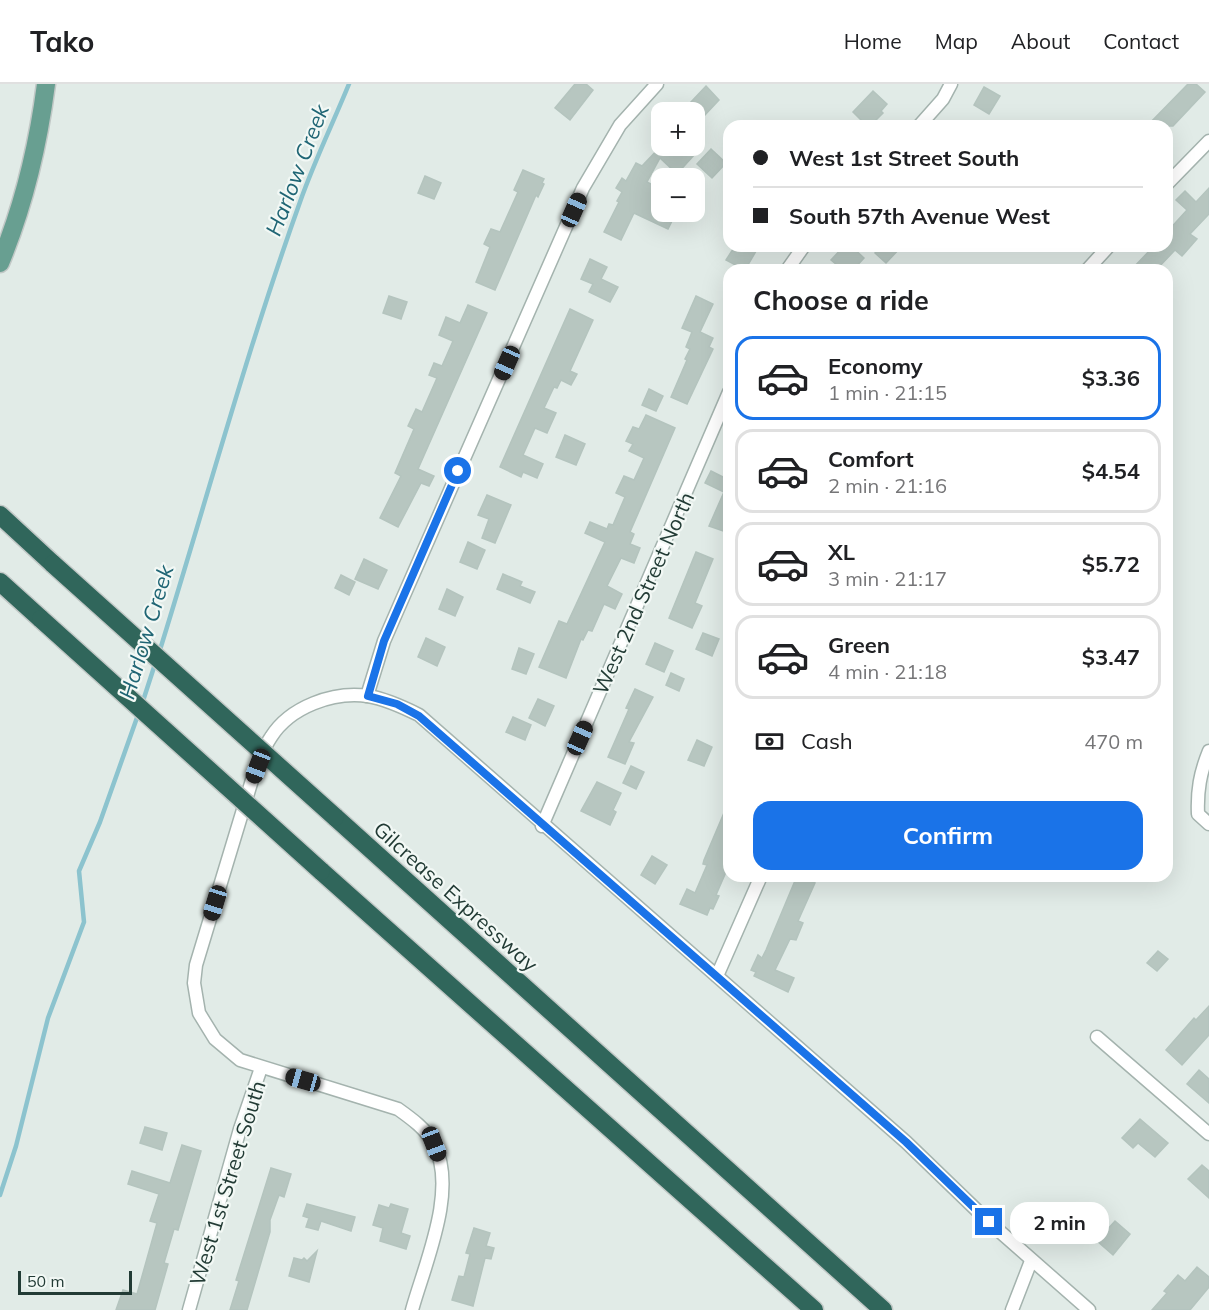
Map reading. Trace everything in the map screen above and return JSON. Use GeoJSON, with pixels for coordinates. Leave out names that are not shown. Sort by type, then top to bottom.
{"type":"FeatureCollection","features":[{"type":"Feature","properties":{"kind":"highway","name":"Gilcrease Expressway"},"geometry":{"type":"LineString","coordinates":[[0,515],[883,1310]]}},
{"type":"Feature","properties":{"kind":"highway"},"geometry":{"type":"LineString","coordinates":[[0,582],[814,1310]]}},
{"type":"Feature","properties":{"kind":"main road"},"geometry":{"type":"LineString","coordinates":[[0,263],[18,218],[30,174],[41,126],[46,84]]}},
{"type":"Feature","properties":{"kind":"street"},"geometry":{"type":"LineString","coordinates":[[368,696],[384,641],[584,188],[620,125],[657,84]]}},
{"type":"Feature","properties":{"kind":"street"},"geometry":{"type":"LineString","coordinates":[[924,120],[943,99],[951,84]]}},
{"type":"Feature","properties":{"kind":"street"},"geometry":{"type":"LineString","coordinates":[[1173,178],[1209,141]]}},
{"type":"Feature","properties":{"kind":"street"},"geometry":{"type":"LineString","coordinates":[[1092,264],[1103,252]]}},
{"type":"Feature","properties":{"kind":"street","name":"West 2nd Street North"},"geometry":{"type":"LineString","coordinates":[[542,825],[723,406]]}},
{"type":"Feature","properties":{"kind":"street","name":"West 1st Street South"},"geometry":{"type":"LineString","coordinates":[[189,1310],[240,1128],[261,1068],[240,1060],[226,1049],[205,1026],[195,999],[196,965],[252,780],[271,736],[294,714],[312,704],[330,698],[368,696],[397,704],[419,716],[906,1142],[1031,1261],[1089,1310]]}},
{"type":"Feature","properties":{"kind":"street"},"geometry":{"type":"LineString","coordinates":[[1209,751],[1200,774],[1198,814],[1209,824]]}},
{"type":"Feature","properties":{"kind":"street"},"geometry":{"type":"LineString","coordinates":[[717,976],[758,882]]}},
{"type":"Feature","properties":{"kind":"street"},"geometry":{"type":"LineString","coordinates":[[1097,1037],[1209,1134]]}},
{"type":"Feature","properties":{"kind":"street"},"geometry":{"type":"LineString","coordinates":[[261,1068],[398,1109],[413,1119],[434,1144],[444,1176],[442,1198],[412,1310]]}},
{"type":"Feature","properties":{"kind":"street"},"geometry":{"type":"LineString","coordinates":[[1012,1310],[1031,1261]]}},
{"type":"Feature","properties":{"kind":"building"},"geometry":{"type":"Polygon","coordinates":[[[575,84],[586,84],[593,90],[570,120],[555,108],[575,84]]]}},
{"type":"Feature","properties":{"kind":"building"},"geometry":{"type":"Polygon","coordinates":[[[1188,84],[1196,84],[1205,92],[1173,126],[1173,120],[1153,120],[1188,84]]]}},
{"type":"Feature","properties":{"kind":"building"},"geometry":{"type":"Polygon","coordinates":[[[706,86],[719,100],[705,115],[705,102],[691,102],[706,86]]]}},
{"type":"Feature","properties":{"kind":"building"},"geometry":{"type":"Polygon","coordinates":[[[984,87],[1000,96],[989,114],[974,105],[984,87]]]}},
{"type":"Feature","properties":{"kind":"building"},"geometry":{"type":"Polygon","coordinates":[[[873,91],[887,104],[881,111],[883,113],[876,120],[861,120],[853,112],[873,91]]]}},
{"type":"Feature","properties":{"kind":"building"},"geometry":{"type":"Polygon","coordinates":[[[711,149],[723,160],[723,166],[712,178],[705,171],[705,168],[697,164],[711,149]]]}},
{"type":"Feature","properties":{"kind":"building"},"geometry":{"type":"Polygon","coordinates":[[[652,156],[693,156],[682,168],[671,168],[660,158],[655,168],[651,168],[651,175],[647,182],[651,184],[651,221],[634,213],[621,240],[604,232],[622,192],[616,188],[622,178],[626,181],[636,163],[642,166],[652,156]]]}},
{"type":"Feature","properties":{"kind":"building"},"geometry":{"type":"Polygon","coordinates":[[[523,170],[544,179],[542,183],[544,184],[538,197],[536,195],[495,290],[476,282],[490,247],[484,244],[491,229],[500,232],[518,192],[514,190],[523,170]]]}},
{"type":"Feature","properties":{"kind":"building"},"geometry":{"type":"Polygon","coordinates":[[[425,176],[441,183],[434,199],[418,193],[425,176]]]}},
{"type":"Feature","properties":{"kind":"building"},"geometry":{"type":"Polygon","coordinates":[[[1209,188],[1209,214],[1190,234],[1197,239],[1182,256],[1175,250],[1162,264],[1137,264],[1148,252],[1173,252],[1173,225],[1187,210],[1176,200],[1185,191],[1196,202],[1209,188]]]}},
{"type":"Feature","properties":{"kind":"building"},"geometry":{"type":"Polygon","coordinates":[[[653,222],[672,222],[668,229],[653,222]]]}},
{"type":"Feature","properties":{"kind":"building"},"geometry":{"type":"Polygon","coordinates":[[[731,252],[756,252],[748,264],[734,264],[726,260],[731,252]]]}},
{"type":"Feature","properties":{"kind":"building"},"geometry":{"type":"Polygon","coordinates":[[[838,252],[858,252],[864,258],[858,264],[836,264],[831,260],[838,252]]]}},
{"type":"Feature","properties":{"kind":"building"},"geometry":{"type":"Polygon","coordinates":[[[876,252],[896,252],[886,263],[876,252]]]}},
{"type":"Feature","properties":{"kind":"building"},"geometry":{"type":"Polygon","coordinates":[[[590,259],[607,267],[601,279],[618,287],[610,302],[589,292],[593,284],[581,279],[590,259]]]}},
{"type":"Feature","properties":{"kind":"building"},"geometry":{"type":"Polygon","coordinates":[[[389,296],[407,302],[401,319],[383,313],[389,296]]]}},
{"type":"Feature","properties":{"kind":"building"},"geometry":{"type":"Polygon","coordinates":[[[696,296],[713,304],[700,332],[713,338],[709,347],[713,349],[687,404],[671,397],[690,349],[686,347],[692,332],[682,328],[696,296]]]}},
{"type":"Feature","properties":{"kind":"building"},"geometry":{"type":"Polygon","coordinates":[[[468,305],[487,313],[418,469],[434,476],[429,486],[421,483],[398,527],[380,518],[401,476],[395,473],[414,429],[408,426],[416,409],[422,412],[437,378],[429,375],[434,363],[442,366],[453,341],[439,335],[446,317],[460,323],[468,305]]]}},
{"type":"Feature","properties":{"kind":"building"},"geometry":{"type":"Polygon","coordinates":[[[570,309],[593,320],[570,371],[577,374],[571,385],[561,380],[557,388],[554,387],[544,408],[556,413],[547,433],[535,428],[523,455],[543,464],[537,478],[523,472],[521,477],[500,467],[570,309]]]}},
{"type":"Feature","properties":{"kind":"building"},"geometry":{"type":"Polygon","coordinates":[[[649,389],[663,396],[656,411],[642,405],[649,389]]]}},
{"type":"Feature","properties":{"kind":"building"},"geometry":{"type":"Polygon","coordinates":[[[646,415],[675,428],[630,532],[634,534],[630,544],[640,548],[634,563],[621,558],[607,586],[622,594],[615,609],[604,604],[592,631],[588,630],[583,640],[581,639],[566,678],[539,667],[559,621],[567,624],[605,542],[585,533],[590,522],[607,529],[609,524],[613,525],[625,497],[616,493],[624,476],[634,480],[644,458],[629,451],[633,444],[626,441],[633,427],[639,429],[646,415]]]}},
{"type":"Feature","properties":{"kind":"building"},"geometry":{"type":"Polygon","coordinates":[[[565,435],[585,444],[576,465],[556,457],[565,435]]]}},
{"type":"Feature","properties":{"kind":"building"},"geometry":{"type":"Polygon","coordinates":[[[711,471],[723,477],[723,492],[705,483],[711,471]]]}},
{"type":"Feature","properties":{"kind":"building"},"geometry":{"type":"Polygon","coordinates":[[[723,494],[723,531],[709,526],[723,494]]]}},
{"type":"Feature","properties":{"kind":"building"},"geometry":{"type":"Polygon","coordinates":[[[487,495],[511,505],[495,543],[482,538],[489,519],[478,515],[487,495]]]}},
{"type":"Feature","properties":{"kind":"building"},"geometry":{"type":"Polygon","coordinates":[[[468,542],[485,550],[477,569],[460,562],[468,542]]]}},
{"type":"Feature","properties":{"kind":"building"},"geometry":{"type":"Polygon","coordinates":[[[696,552],[713,559],[695,603],[702,606],[692,628],[669,618],[696,552]]]}},
{"type":"Feature","properties":{"kind":"building"},"geometry":{"type":"Polygon","coordinates":[[[364,559],[387,570],[378,589],[355,579],[364,559]]]}},
{"type":"Feature","properties":{"kind":"building"},"geometry":{"type":"Polygon","coordinates":[[[503,574],[522,582],[520,586],[535,592],[530,603],[497,589],[503,574]]]}},
{"type":"Feature","properties":{"kind":"building"},"geometry":{"type":"Polygon","coordinates":[[[341,575],[355,582],[349,595],[335,588],[341,575]]]}},
{"type":"Feature","properties":{"kind":"building"},"geometry":{"type":"Polygon","coordinates":[[[447,589],[463,597],[455,616],[439,609],[447,589]]]}},
{"type":"Feature","properties":{"kind":"building"},"geometry":{"type":"Polygon","coordinates":[[[703,633],[719,639],[712,656],[696,649],[703,633]]]}},
{"type":"Feature","properties":{"kind":"building"},"geometry":{"type":"Polygon","coordinates":[[[426,638],[445,647],[437,666],[418,657],[426,638]]]}},
{"type":"Feature","properties":{"kind":"building"},"geometry":{"type":"Polygon","coordinates":[[[655,643],[673,651],[664,672],[646,664],[655,643]]]}},
{"type":"Feature","properties":{"kind":"building"},"geometry":{"type":"Polygon","coordinates":[[[519,648],[534,654],[526,674],[512,669],[519,648]]]}},
{"type":"Feature","properties":{"kind":"building"},"geometry":{"type":"Polygon","coordinates":[[[671,673],[684,679],[679,691],[666,685],[671,673]]]}},
{"type":"Feature","properties":{"kind":"building"},"geometry":{"type":"Polygon","coordinates":[[[635,689],[653,697],[629,742],[634,743],[625,764],[608,757],[629,709],[626,708],[635,689]]]}},
{"type":"Feature","properties":{"kind":"building"},"geometry":{"type":"Polygon","coordinates":[[[538,699],[554,706],[545,726],[529,718],[538,699]]]}},
{"type":"Feature","properties":{"kind":"building"},"geometry":{"type":"Polygon","coordinates":[[[513,717],[531,725],[525,740],[506,732],[513,717]]]}},
{"type":"Feature","properties":{"kind":"building"},"geometry":{"type":"Polygon","coordinates":[[[697,740],[712,747],[704,766],[688,760],[697,740]]]}},
{"type":"Feature","properties":{"kind":"building"},"geometry":{"type":"Polygon","coordinates":[[[631,766],[644,772],[636,789],[623,783],[631,766]]]}},
{"type":"Feature","properties":{"kind":"building"},"geometry":{"type":"Polygon","coordinates":[[[597,782],[621,793],[613,810],[616,812],[610,825],[581,811],[597,782]]]}},
{"type":"Feature","properties":{"kind":"building"},"geometry":{"type":"Polygon","coordinates":[[[723,815],[723,879],[716,895],[719,896],[713,909],[710,908],[707,915],[680,904],[687,889],[695,893],[707,865],[703,864],[723,815]]]}},
{"type":"Feature","properties":{"kind":"building"},"geometry":{"type":"Polygon","coordinates":[[[652,856],[667,865],[655,884],[641,875],[652,856]]]}},
{"type":"Feature","properties":{"kind":"building"},"geometry":{"type":"Polygon","coordinates":[[[794,882],[815,883],[798,921],[803,923],[796,940],[790,939],[775,970],[794,978],[788,992],[754,976],[756,972],[751,970],[758,955],[762,958],[794,882]]]}},
{"type":"Feature","properties":{"kind":"building"},"geometry":{"type":"Polygon","coordinates":[[[1158,951],[1168,959],[1157,971],[1147,963],[1158,951]]]}},
{"type":"Feature","properties":{"kind":"building"},"geometry":{"type":"Polygon","coordinates":[[[1209,1006],[1209,1035],[1182,1065],[1166,1050],[1194,1018],[1196,1020],[1209,1006]]]}},
{"type":"Feature","properties":{"kind":"building"},"geometry":{"type":"Polygon","coordinates":[[[1199,1070],[1209,1079],[1209,1103],[1187,1084],[1199,1070]]]}},
{"type":"Feature","properties":{"kind":"building"},"geometry":{"type":"Polygon","coordinates":[[[1140,1119],[1168,1143],[1155,1157],[1138,1143],[1133,1148],[1122,1138],[1140,1119]]]}},
{"type":"Feature","properties":{"kind":"building"},"geometry":{"type":"Polygon","coordinates":[[[145,1127],[167,1133],[162,1150],[140,1143],[145,1127]]]}},
{"type":"Feature","properties":{"kind":"building"},"geometry":{"type":"Polygon","coordinates":[[[182,1145],[201,1151],[178,1230],[174,1229],[164,1263],[168,1264],[155,1310],[116,1310],[123,1290],[137,1294],[157,1223],[150,1221],[159,1194],[128,1184],[132,1171],[170,1183],[182,1145]]]}},
{"type":"Feature","properties":{"kind":"building"},"geometry":{"type":"Polygon","coordinates":[[[1202,1165],[1209,1171],[1209,1198],[1188,1179],[1202,1165]]]}},
{"type":"Feature","properties":{"kind":"building"},"geometry":{"type":"Polygon","coordinates":[[[271,1168],[291,1174],[284,1197],[279,1195],[270,1220],[270,1232],[247,1310],[230,1310],[239,1281],[236,1280],[271,1168]]]}},
{"type":"Feature","properties":{"kind":"building"},"geometry":{"type":"Polygon","coordinates":[[[307,1204],[355,1217],[351,1231],[321,1221],[318,1230],[306,1227],[309,1218],[303,1216],[307,1204]]]}},
{"type":"Feature","properties":{"kind":"building"},"geometry":{"type":"Polygon","coordinates":[[[391,1204],[408,1209],[401,1233],[410,1236],[406,1249],[380,1241],[383,1228],[373,1225],[379,1205],[389,1208],[391,1204]]]}},
{"type":"Feature","properties":{"kind":"building"},"geometry":{"type":"Polygon","coordinates":[[[1115,1221],[1130,1234],[1113,1255],[1097,1241],[1115,1221]]]}},
{"type":"Feature","properties":{"kind":"building"},"geometry":{"type":"Polygon","coordinates":[[[474,1228],[490,1233],[486,1246],[494,1248],[491,1259],[485,1258],[473,1306],[452,1300],[459,1276],[464,1277],[470,1254],[466,1253],[474,1228]]]}},
{"type":"Feature","properties":{"kind":"building"},"geometry":{"type":"Polygon","coordinates":[[[317,1251],[309,1282],[289,1276],[294,1258],[302,1260],[304,1258],[307,1261],[317,1251]]]}},
{"type":"Feature","properties":{"kind":"building"},"geometry":{"type":"Polygon","coordinates":[[[1197,1267],[1209,1277],[1209,1287],[1190,1310],[1152,1310],[1167,1293],[1164,1291],[1178,1275],[1185,1281],[1197,1267]]]}},
{"type":"Feature","properties":{"kind":"waterway","name":"Harlow Creek"},"geometry":{"type":"LineString","coordinates":[[159,653],[244,370],[281,258],[311,172],[349,84]]}},
{"type":"Feature","properties":{"kind":"waterway","name":"Harlow Creek"},"geometry":{"type":"LineString","coordinates":[[142,704],[155,664]]}},
{"type":"Feature","properties":{"kind":"waterway","name":"Harlow Creek"},"geometry":{"type":"LineString","coordinates":[[0,1195],[16,1146],[48,1018],[84,922],[79,871],[100,822],[139,712]]}},
{"type":"Feature","properties":{"kind":"route"},"geometry":{"type":"LineString","coordinates":[[458,471],[384,641],[368,696],[397,704],[419,716],[906,1142],[989,1222]]}}]}
